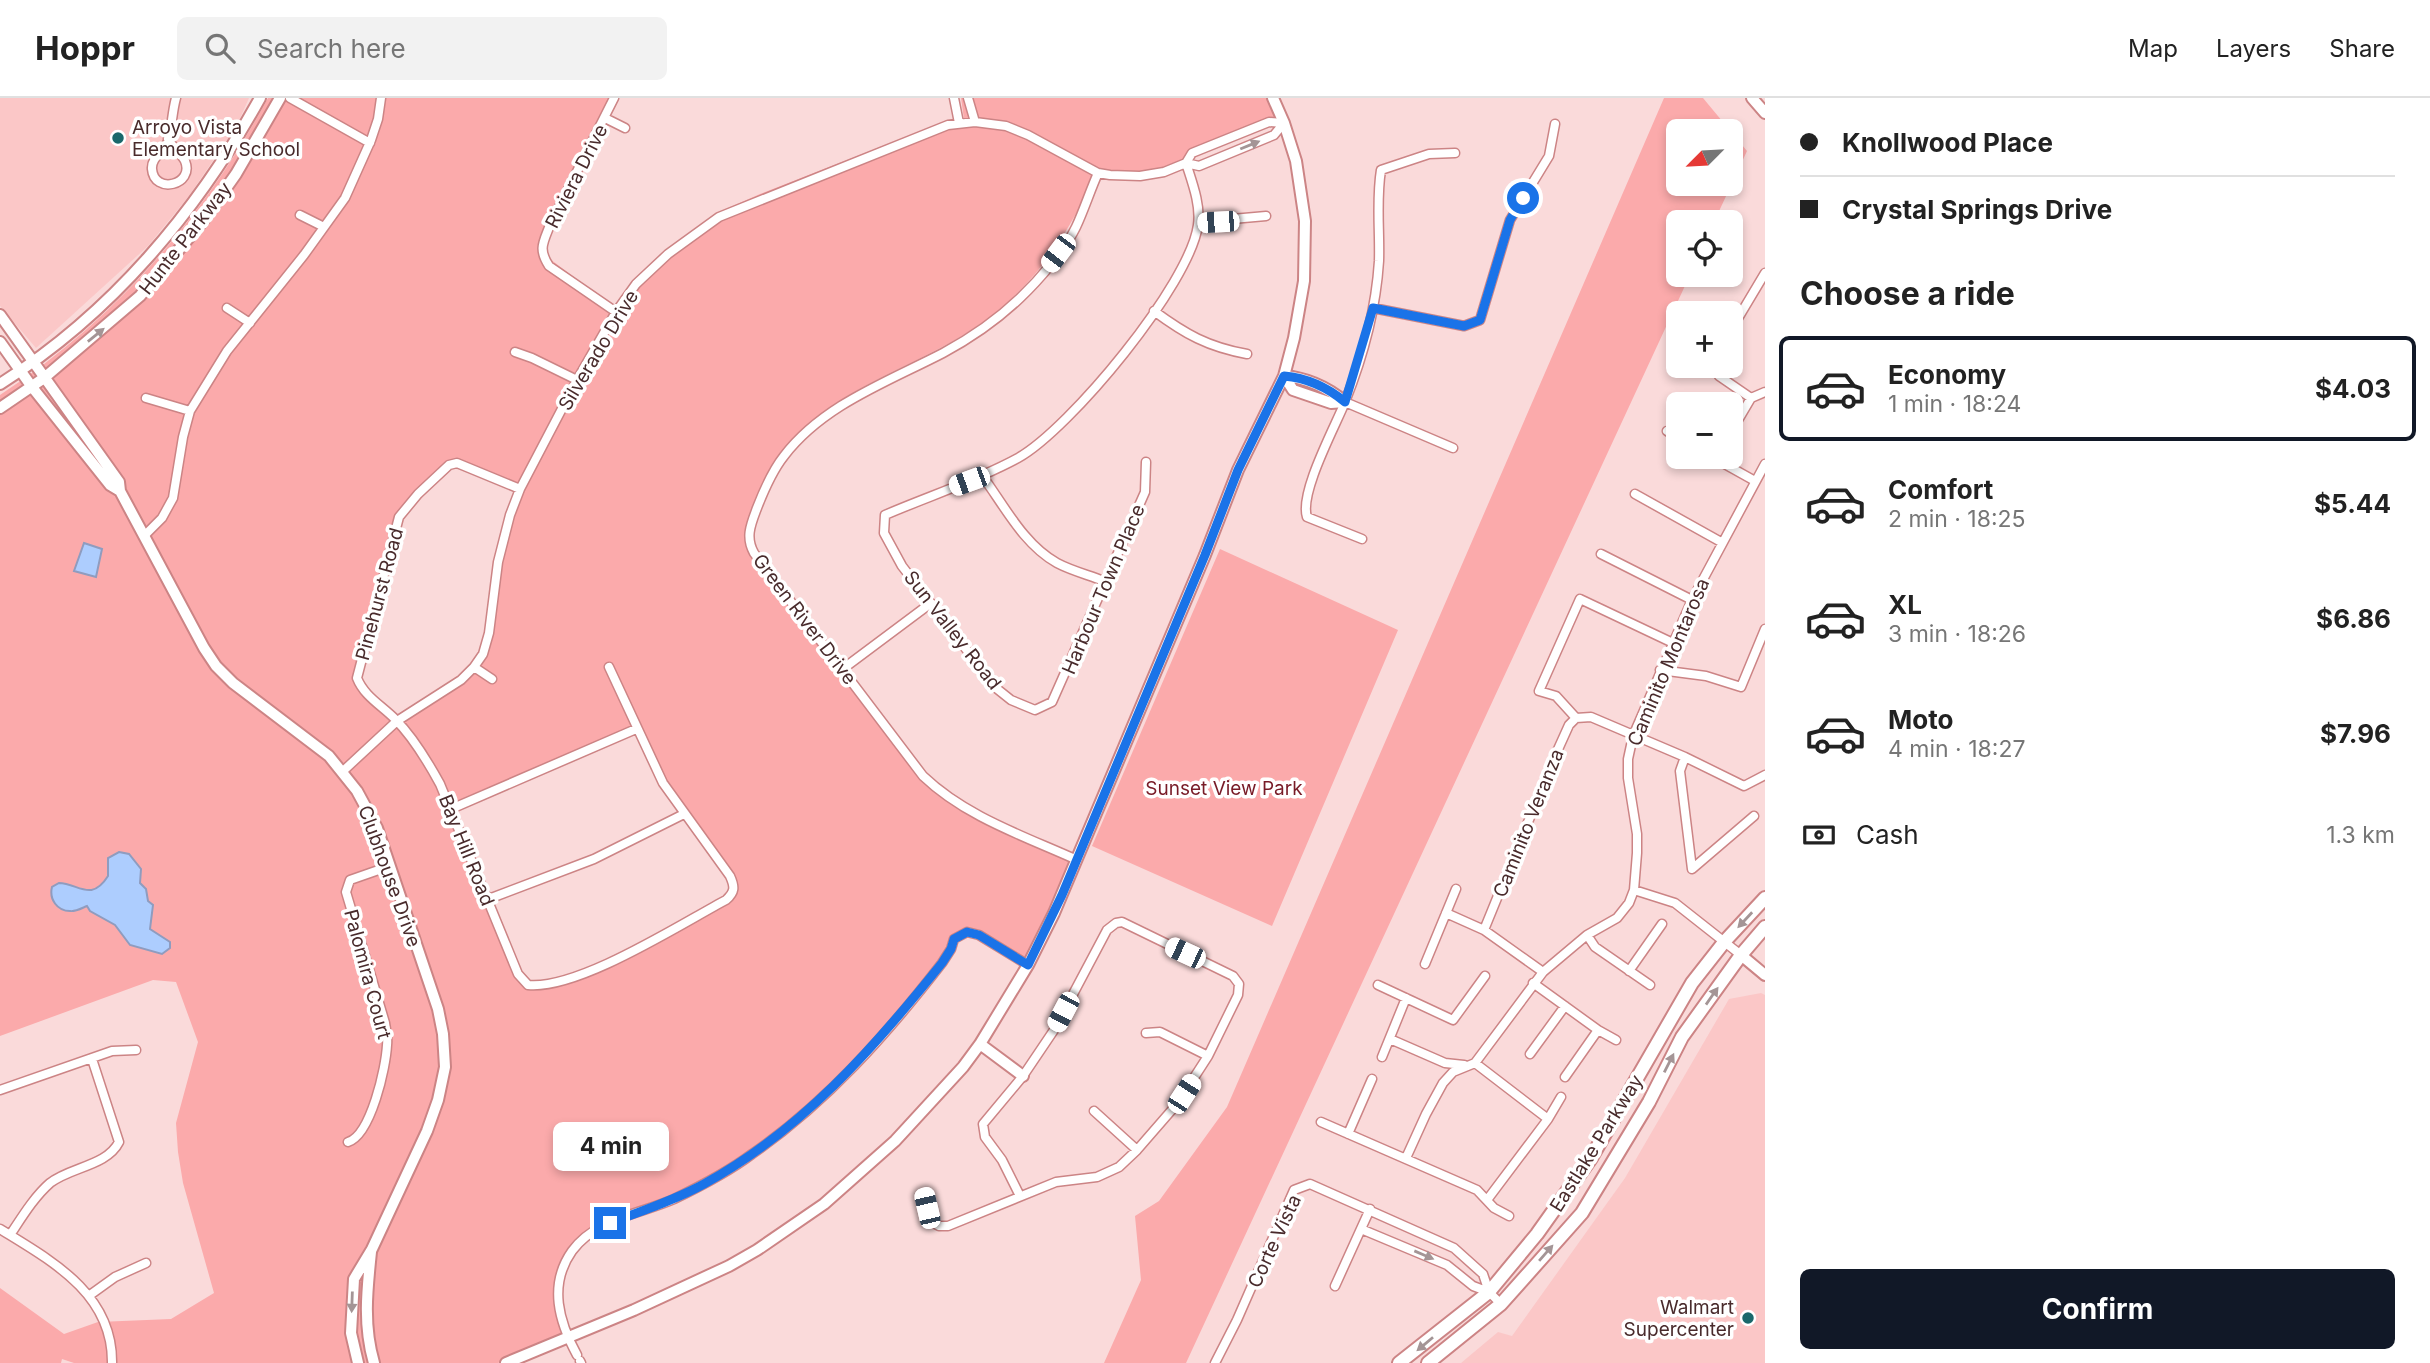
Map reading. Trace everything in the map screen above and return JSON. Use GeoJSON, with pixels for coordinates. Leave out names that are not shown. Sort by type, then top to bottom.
{"type":"FeatureCollection","features":[{"type":"Feature","properties":{"kind":"main road","name":"Eastlake Parkway"},"geometry":{"type":"LineString","coordinates":[[1399,1363],[1489,1292],[1569,1192],[1598,1147],[1692,983],[1725,941],[1765,898]]}},
{"type":"Feature","properties":{"kind":"main road","name":"Eastlake Parkway"},"geometry":{"type":"LineString","coordinates":[[1428,1363],[1501,1304],[1582,1213],[1649,1102],[1682,1037],[1741,954],[1765,928]]}},
{"type":"Feature","properties":{"kind":"street"},"geometry":{"type":"LineString","coordinates":[[169,139],[186,167],[183,178],[174,185],[158,181],[152,166],[169,139],[176,98]]}},
{"type":"Feature","properties":{"kind":"street","name":"Hunte Parkway"},"geometry":{"type":"LineString","coordinates":[[0,384],[33,361],[106,301],[176,226],[234,144],[260,98]]}},
{"type":"Feature","properties":{"kind":"street","name":"Hunte Parkway"},"geometry":{"type":"LineString","coordinates":[[0,408],[44,378],[140,296],[171,261],[236,174],[280,98]]}},
{"type":"Feature","properties":{"kind":"street"},"geometry":{"type":"LineString","coordinates":[[290,98],[370,143]]}},
{"type":"Feature","properties":{"kind":"street"},"geometry":{"type":"LineString","coordinates":[[144,536],[162,518],[173,498],[190,411],[227,351],[304,256],[345,198],[370,143],[381,98]]}},
{"type":"Feature","properties":{"kind":"street","name":"Riviera Drive"},"geometry":{"type":"LineString","coordinates":[[614,98],[550,225],[542,244],[542,256],[549,266],[616,312]]}},
{"type":"Feature","properties":{"kind":"street"},"geometry":{"type":"LineString","coordinates":[[954,98],[959,123]]}},
{"type":"Feature","properties":{"kind":"street"},"geometry":{"type":"LineString","coordinates":[[968,98],[975,122]]}},
{"type":"Feature","properties":{"kind":"street"},"geometry":{"type":"LineString","coordinates":[[506,1363],[634,1310],[729,1266],[824,1204],[895,1141],[963,1067],[1028,965],[1077,860],[1238,470],[1284,376],[1302,300],[1306,241],[1300,181],[1284,123],[1273,98]]}},
{"type":"Feature","properties":{"kind":"street"},"geometry":{"type":"LineString","coordinates":[[1752,98],[1765,113]]}},
{"type":"Feature","properties":{"kind":"street"},"geometry":{"type":"LineString","coordinates":[[606,118],[625,128]]}},
{"type":"Feature","properties":{"kind":"street","name":"Silverado Drive"},"geometry":{"type":"LineString","coordinates":[[1186,163],[1192,153],[1269,122],[1284,123]]}},
{"type":"Feature","properties":{"kind":"street","name":"Silverado Drive"},"geometry":{"type":"LineString","coordinates":[[342,772],[397,721],[461,680],[483,654],[489,633],[498,562],[520,489],[616,312],[636,284],[688,238],[719,217],[937,129],[959,123],[994,123],[1017,130],[1098,173],[1120,176],[1152,174],[1186,163],[1199,166],[1274,135],[1284,123]]}},
{"type":"Feature","properties":{"kind":"street"},"geometry":{"type":"LineString","coordinates":[[1373,308],[1464,326],[1480,320],[1510,220],[1549,156],[1555,124]]}},
{"type":"Feature","properties":{"kind":"street"},"geometry":{"type":"LineString","coordinates":[[1362,539],[1311,520],[1305,512],[1306,496],[1345,402],[1373,308],[1378,261],[1378,196],[1381,170],[1429,154],[1455,153]]}},
{"type":"Feature","properties":{"kind":"street"},"geometry":{"type":"LineString","coordinates":[[1104,581],[1059,564],[1038,548],[1021,532],[981,474],[1018,458],[1039,443],[1111,372],[1183,268],[1195,242],[1199,222],[1196,195],[1186,163]]}},
{"type":"Feature","properties":{"kind":"street","name":"Green River Drive"},"geometry":{"type":"LineString","coordinates":[[1077,860],[972,813],[945,796],[915,767],[844,668],[751,548],[750,528],[765,486],[783,456],[811,428],[857,396],[973,335],[1021,298],[1047,269],[1075,229],[1098,173]]}},
{"type":"Feature","properties":{"kind":"street"},"geometry":{"type":"LineString","coordinates":[[300,215],[324,227]]}},
{"type":"Feature","properties":{"kind":"street"},"geometry":{"type":"LineString","coordinates":[[1199,222],[1266,216]]}},
{"type":"Feature","properties":{"kind":"street"},"geometry":{"type":"LineString","coordinates":[[1743,310],[1765,273]]}},
{"type":"Feature","properties":{"kind":"street"},"geometry":{"type":"LineString","coordinates":[[227,308],[250,323]]}},
{"type":"Feature","properties":{"kind":"street"},"geometry":{"type":"LineString","coordinates":[[1154,311],[1184,333],[1226,351],[1247,354]]}},
{"type":"Feature","properties":{"kind":"street","name":"Clubhouse Drive"},"geometry":{"type":"LineString","coordinates":[[0,315],[119,482],[120,491],[216,666],[233,683],[329,756],[369,810],[390,866],[438,1009],[443,1034],[444,1067],[438,1100],[427,1131],[372,1249],[354,1279],[351,1334],[358,1363]]}},
{"type":"Feature","properties":{"kind":"street","name":"Clubhouse Drive"},"geometry":{"type":"LineString","coordinates":[[0,342],[110,485],[120,491]]}},
{"type":"Feature","properties":{"kind":"street"},"geometry":{"type":"LineString","coordinates":[[514,352],[577,380]]}},
{"type":"Feature","properties":{"kind":"street"},"geometry":{"type":"LineString","coordinates":[[1284,376],[1293,390],[1331,403],[1345,402],[1453,448]]}},
{"type":"Feature","properties":{"kind":"street"},"geometry":{"type":"LineString","coordinates":[[1722,378],[1751,398]]}},
{"type":"Feature","properties":{"kind":"street"},"geometry":{"type":"LineString","coordinates":[[1743,412],[1751,398],[1765,392]]}},
{"type":"Feature","properties":{"kind":"street"},"geometry":{"type":"LineString","coordinates":[[146,398],[190,411]]}},
{"type":"Feature","properties":{"kind":"street","name":"Harbour Town Place"},"geometry":{"type":"LineString","coordinates":[[1042,708],[1052,702],[1060,686],[1145,492],[1146,462]]}},
{"type":"Feature","properties":{"kind":"street","name":"Pinehurst Road"},"geometry":{"type":"LineString","coordinates":[[397,721],[361,689],[357,678],[399,517],[434,478],[449,465],[457,463],[520,489]]}},
{"type":"Feature","properties":{"kind":"street","name":"Caminito Montarosa"},"geometry":{"type":"LineString","coordinates":[[1406,1158],[1443,1083],[1452,1072],[1471,1064],[1543,972],[1587,935],[1617,918],[1629,903],[1634,890],[1637,834],[1628,778],[1628,759],[1633,736],[1692,600],[1765,464]]}},
{"type":"Feature","properties":{"kind":"street"},"geometry":{"type":"LineString","coordinates":[[1735,469],[1755,481]]}},
{"type":"Feature","properties":{"kind":"street","name":"Sun Valley Road"},"geometry":{"type":"LineString","coordinates":[[981,474],[885,515],[883,528],[902,566],[996,688],[1011,700],[1035,710],[1042,708]]}},
{"type":"Feature","properties":{"kind":"street"},"geometry":{"type":"LineString","coordinates":[[1635,494],[1721,542]]}},
{"type":"Feature","properties":{"kind":"street"},"geometry":{"type":"LineString","coordinates":[[1601,555],[1692,600]]}},
{"type":"Feature","properties":{"kind":"street"},"geometry":{"type":"LineString","coordinates":[[1673,643],[1580,599],[1539,691],[1556,696],[1576,718],[1591,717],[1685,757],[1744,786],[1765,775]]}},
{"type":"Feature","properties":{"kind":"street"},"geometry":{"type":"LineString","coordinates":[[844,668],[931,603]]}},
{"type":"Feature","properties":{"kind":"street"},"geometry":{"type":"LineString","coordinates":[[1660,670],[1706,676],[1741,687],[1765,629]]}},
{"type":"Feature","properties":{"kind":"street"},"geometry":{"type":"LineString","coordinates":[[474,667],[492,679]]}},
{"type":"Feature","properties":{"kind":"street"},"geometry":{"type":"LineString","coordinates":[[486,901],[594,859],[684,814],[663,783],[608,667]]}},
{"type":"Feature","properties":{"kind":"street","name":"Caminito Veranza"},"geometry":{"type":"LineString","coordinates":[[1484,930],[1558,749],[1569,725],[1576,718]]}},
{"type":"Feature","properties":{"kind":"street","name":"Bay Hill Road"},"geometry":{"type":"LineString","coordinates":[[397,721],[427,761],[451,809],[486,901],[518,974],[528,985],[542,986],[594,971],[726,900],[733,893],[734,886],[730,876],[684,814]]}},
{"type":"Feature","properties":{"kind":"street"},"geometry":{"type":"LineString","coordinates":[[451,809],[636,729]]}},
{"type":"Feature","properties":{"kind":"street"},"geometry":{"type":"LineString","coordinates":[[1685,757],[1680,771],[1692,869],[1754,816]]}},
{"type":"Feature","properties":{"kind":"street","name":"Palomira Court"},"geometry":{"type":"LineString","coordinates":[[348,1142],[359,1135],[375,1101],[387,1043],[385,1023],[346,892],[350,880],[390,866]]}},
{"type":"Feature","properties":{"kind":"street"},"geometry":{"type":"LineString","coordinates":[[1424,964],[1456,889]]}},
{"type":"Feature","properties":{"kind":"street"},"geometry":{"type":"LineString","coordinates":[[1634,890],[1675,904],[1765,975]]}},
{"type":"Feature","properties":{"kind":"street"},"geometry":{"type":"LineString","coordinates":[[1446,913],[1484,930],[1543,972]]}},
{"type":"Feature","properties":{"kind":"street"},"geometry":{"type":"LineString","coordinates":[[923,1193],[930,1221],[939,1226],[948,1226],[1056,1182],[1097,1177],[1119,1167],[1177,1104],[1208,1056],[1238,995],[1237,979],[1226,970],[1209,965],[1126,924],[1116,923],[1107,930],[1054,1030],[1023,1076],[982,1128],[1020,1196]]}},
{"type":"Feature","properties":{"kind":"street"},"geometry":{"type":"LineString","coordinates":[[1629,971],[1662,924]]}},
{"type":"Feature","properties":{"kind":"street"},"geometry":{"type":"LineString","coordinates":[[580,1360],[560,1315],[558,1286],[567,1259],[577,1245],[599,1227],[703,1185],[752,1155],[783,1131],[867,1053],[942,963],[954,939],[961,934],[967,932],[979,935],[1028,965]]}},
{"type":"Feature","properties":{"kind":"street"},"geometry":{"type":"LineString","coordinates":[[1587,935],[1595,947],[1650,985]]}},
{"type":"Feature","properties":{"kind":"street"},"geometry":{"type":"LineString","coordinates":[[1378,985],[1453,1020],[1485,976]]}},
{"type":"Feature","properties":{"kind":"street"},"geometry":{"type":"LineString","coordinates":[[1533,983],[1616,1040]]}},
{"type":"Feature","properties":{"kind":"street"},"geometry":{"type":"LineString","coordinates":[[1382,1057],[1406,998]]}},
{"type":"Feature","properties":{"kind":"street"},"geometry":{"type":"LineString","coordinates":[[1530,1054],[1565,1006]]}},
{"type":"Feature","properties":{"kind":"street"},"geometry":{"type":"LineString","coordinates":[[1565,1077],[1598,1030]]}},
{"type":"Feature","properties":{"kind":"street"},"geometry":{"type":"LineString","coordinates":[[1146,1033],[1160,1032],[1208,1056]]}},
{"type":"Feature","properties":{"kind":"street"},"geometry":{"type":"LineString","coordinates":[[1390,1039],[1445,1063],[1471,1064],[1548,1119]]}},
{"type":"Feature","properties":{"kind":"street"},"geometry":{"type":"LineString","coordinates":[[980,1044],[1023,1076]]}},
{"type":"Feature","properties":{"kind":"street"},"geometry":{"type":"LineString","coordinates":[[0,1090],[112,1051],[136,1050]]}},
{"type":"Feature","properties":{"kind":"street"},"geometry":{"type":"LineString","coordinates":[[10,1235],[49,1184],[109,1155],[119,1142],[92,1059]]}},
{"type":"Feature","properties":{"kind":"street"},"geometry":{"type":"LineString","coordinates":[[1348,1134],[1373,1079]]}},
{"type":"Feature","properties":{"kind":"street"},"geometry":{"type":"LineString","coordinates":[[1487,1199],[1548,1119],[1561,1097]]}},
{"type":"Feature","properties":{"kind":"street"},"geometry":{"type":"LineString","coordinates":[[1094,1111],[1137,1150]]}},
{"type":"Feature","properties":{"kind":"street"},"geometry":{"type":"LineString","coordinates":[[1321,1122],[1477,1190],[1494,1208],[1508,1216]]}},
{"type":"Feature","properties":{"kind":"street","name":"Corte Vista"},"geometry":{"type":"LineString","coordinates":[[1215,1363],[1237,1320],[1294,1190],[1310,1184],[1454,1248],[1483,1274],[1489,1292]]}},
{"type":"Feature","properties":{"kind":"street"},"geometry":{"type":"LineString","coordinates":[[1335,1286],[1370,1209]]}},
{"type":"Feature","properties":{"kind":"street"},"geometry":{"type":"LineString","coordinates":[[0,1229],[71,1276],[90,1295],[106,1324],[112,1345],[112,1363]]}},
{"type":"Feature","properties":{"kind":"street","name":"Corte Vista"},"geometry":{"type":"LineString","coordinates":[[1361,1229],[1447,1265],[1473,1286],[1489,1292],[1501,1304]]}},
{"type":"Feature","properties":{"kind":"street"},"geometry":{"type":"LineString","coordinates":[[1447,1265],[1454,1248]]}},
{"type":"Feature","properties":{"kind":"street","name":"Clubhouse Drive"},"geometry":{"type":"LineString","coordinates":[[372,1249],[366,1314],[368,1343],[374,1363]]}},
{"type":"Feature","properties":{"kind":"street"},"geometry":{"type":"LineString","coordinates":[[1460,1275],[1470,1261]]}},
{"type":"Feature","properties":{"kind":"street"},"geometry":{"type":"LineString","coordinates":[[90,1295],[115,1277],[146,1264]]}},
{"type":"Feature","properties":{"kind":"shaded area"},"geometry":{"type":"Polygon","coordinates":[[[0,98],[249,98],[237,125],[189,196],[148,246],[36,348],[0,306],[0,98]]]}},
{"type":"Feature","properties":{"kind":"shaded area"},"geometry":{"type":"Polygon","coordinates":[[[1761,993],[1765,995],[1765,1363],[1461,1363],[1498,1332],[1512,1336],[1625,1178],[1729,999],[1761,993]]]}},
{"type":"Feature","properties":{"kind":"green space"},"geometry":{"type":"Polygon","coordinates":[[[268,98],[612,98],[545,239],[545,252],[550,259],[616,309],[665,253],[726,209],[939,124],[964,119],[961,98],[1274,98],[1283,119],[1158,169],[1128,173],[1098,169],[1055,248],[1012,298],[973,329],[835,404],[801,434],[772,473],[758,503],[752,543],[926,774],[978,811],[1075,856],[1027,960],[977,933],[963,933],[862,1053],[806,1108],[775,1133],[703,1180],[659,1200],[606,1219],[586,1230],[574,1243],[567,1257],[558,1291],[560,1306],[570,1332],[498,1363],[74,1363],[62,1359],[61,1363],[0,1363],[0,1288],[64,1334],[98,1322],[171,1319],[214,1293],[183,1183],[178,1152],[176,1123],[198,1042],[176,982],[153,980],[0,1036],[0,395],[42,366],[118,300],[185,225],[243,142],[268,98]],[[454,463],[407,503],[360,672],[363,685],[396,720],[459,682],[484,652],[498,558],[520,489],[454,463]],[[637,726],[452,806],[519,971],[529,981],[537,983],[592,969],[686,920],[725,897],[733,887],[667,782],[637,726]]]}},
{"type":"Feature","properties":{"kind":"green space"},"geometry":{"type":"Polygon","coordinates":[[[1664,98],[1703,98],[1720,119],[1666,119],[1666,196],[1726,196],[1720,210],[1666,210],[1666,287],[1684,287],[1678,301],[1666,301],[1666,327],[1186,1363],[1104,1363],[1141,1280],[1135,1216],[1159,1201],[1227,1107],[1664,98]]]}},
{"type":"Feature","properties":{"kind":"green space","name":"Sunset View Park"},"geometry":{"type":"Polygon","coordinates":[[[1220,549],[1398,630],[1272,926],[1092,846],[1220,549]]]}},
{"type":"Feature","properties":{"kind":"water"},"geometry":{"type":"Polygon","coordinates":[[[84,543],[102,549],[96,577],[74,571],[84,543]]]}},
{"type":"Feature","properties":{"kind":"water"},"geometry":{"type":"Polygon","coordinates":[[[119,852],[129,854],[141,869],[140,883],[146,889],[148,901],[153,905],[150,929],[170,942],[170,948],[162,954],[130,945],[115,925],[90,911],[87,906],[74,911],[65,910],[58,907],[53,900],[52,887],[59,883],[84,890],[102,884],[108,876],[108,858],[119,852]]]}},
{"type":"Feature","properties":{"kind":"place","name":"Arroyo Vista Elementary School"},"geometry":{"type":"Point","coordinates":[118,138]}},
{"type":"Feature","properties":{"kind":"place","name":"Walmart Supercenter"},"geometry":{"type":"Point","coordinates":[1748,1318]}},
{"type":"Feature","properties":{"kind":"route"},"geometry":{"type":"LineString","coordinates":[[610,1223],[703,1185],[752,1155],[803,1115],[895,1022],[942,963],[954,939],[961,934],[967,932],[979,935],[1028,965],[1062,895],[1238,470],[1284,376],[1297,377],[1329,388],[1345,402],[1373,308],[1464,326],[1476,323],[1480,320],[1510,220],[1523,198]]}}]}
